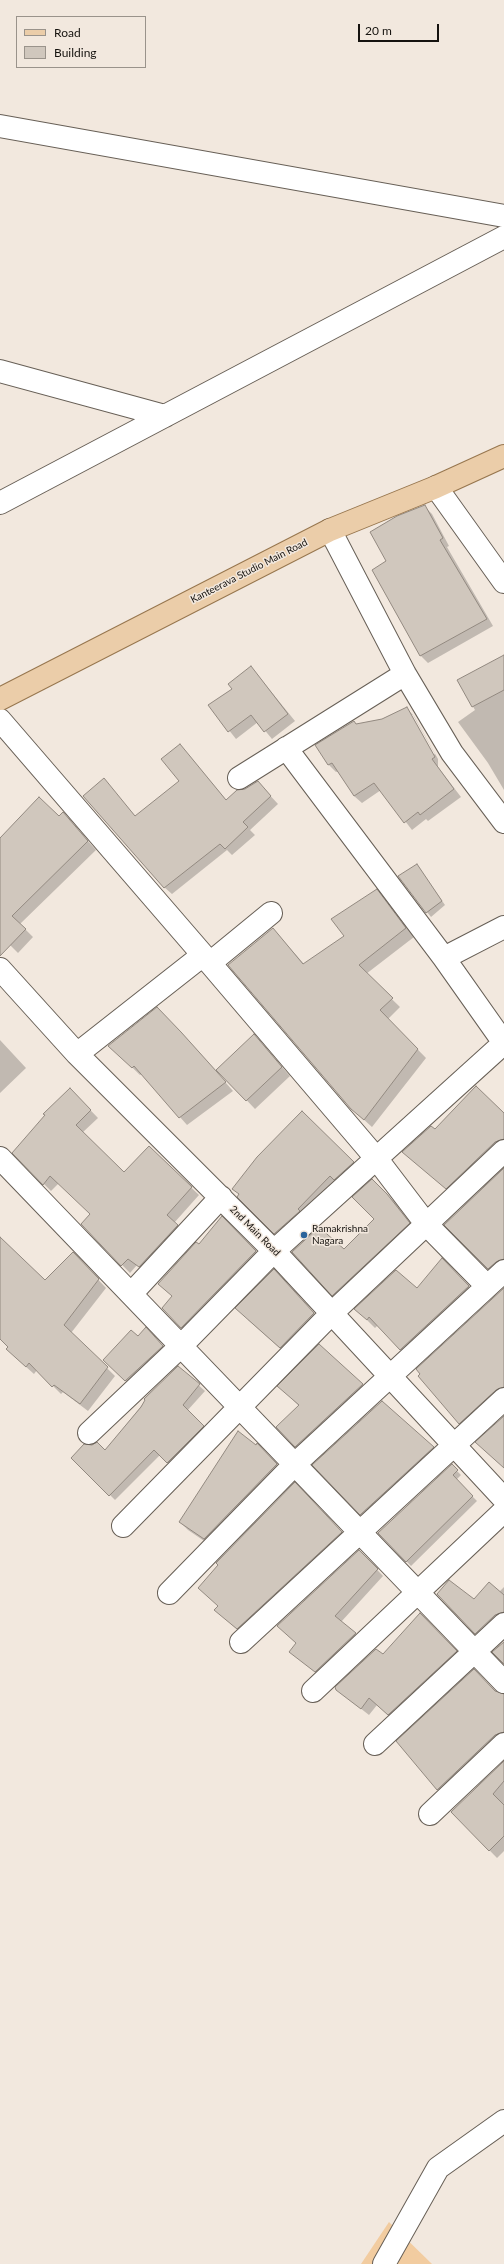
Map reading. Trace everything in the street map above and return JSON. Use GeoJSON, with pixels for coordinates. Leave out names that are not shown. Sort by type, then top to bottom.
{"type":"FeatureCollection","features":[{"type":"Feature","properties":{"kind":"main road","name":"Kanteerava Studio Main Road"},"geometry":{"type":"LineString","coordinates":[[0,698],[330,530],[436,487],[504,456]]}},
{"type":"Feature","properties":{"kind":"street"},"geometry":{"type":"LineString","coordinates":[[0,126],[504,216]]}},
{"type":"Feature","properties":{"kind":"street"},"geometry":{"type":"LineString","coordinates":[[0,503],[504,237]]}},
{"type":"Feature","properties":{"kind":"street"},"geometry":{"type":"LineString","coordinates":[[0,371],[165,416]]}},
{"type":"Feature","properties":{"kind":"street"},"geometry":{"type":"LineString","coordinates":[[436,487],[504,582]]}},
{"type":"Feature","properties":{"kind":"street"},"geometry":{"type":"LineString","coordinates":[[330,530],[405,674],[452,753],[504,822]]}},
{"type":"Feature","properties":{"kind":"street"},"geometry":{"type":"LineString","coordinates":[[239,778],[405,674]]}},
{"type":"Feature","properties":{"kind":"street"},"geometry":{"type":"LineString","coordinates":[[0,720],[207,959],[376,1158],[427,1225],[487,1286]]}},
{"type":"Feature","properties":{"kind":"street"},"geometry":{"type":"LineString","coordinates":[[89,1433],[181,1346],[274,1251],[504,1043],[444,958],[286,748]]}},
{"type":"Feature","properties":{"kind":"street"},"geometry":{"type":"LineString","coordinates":[[77,1054],[271,913]]}},
{"type":"Feature","properties":{"kind":"street"},"geometry":{"type":"LineString","coordinates":[[444,958],[504,926]]}},
{"type":"Feature","properties":{"kind":"street","name":"2nd Main Road"},"geometry":{"type":"LineString","coordinates":[[0,969],[77,1054],[274,1251],[504,1499]]}},
{"type":"Feature","properties":{"kind":"street"},"geometry":{"type":"LineString","coordinates":[[123,1526],[332,1313],[504,1151]]}},
{"type":"Feature","properties":{"kind":"street"},"geometry":{"type":"LineString","coordinates":[[0,1158],[504,1682]]}},
{"type":"Feature","properties":{"kind":"street"},"geometry":{"type":"LineString","coordinates":[[131,1294],[220,1197]]}},
{"type":"Feature","properties":{"kind":"street"},"geometry":{"type":"LineString","coordinates":[[169,1593],[295,1464],[391,1377],[504,1271]]}},
{"type":"Feature","properties":{"kind":"street"},"geometry":{"type":"LineString","coordinates":[[241,1642],[504,1399]]}},
{"type":"Feature","properties":{"kind":"street"},"geometry":{"type":"LineString","coordinates":[[312,1691],[504,1511]]}},
{"type":"Feature","properties":{"kind":"street"},"geometry":{"type":"LineString","coordinates":[[375,1744],[504,1624]]}},
{"type":"Feature","properties":{"kind":"street"},"geometry":{"type":"LineString","coordinates":[[430,1814],[504,1744]]}},
{"type":"Feature","properties":{"kind":"street"},"geometry":{"type":"LineString","coordinates":[[371,2264],[375,2258],[382,2264],[438,2168],[504,2121]]}},
{"type":"Feature","properties":{"kind":"shaded area"},"geometry":{"type":"Polygon","coordinates":[[[389,2222],[432,2264],[361,2264],[389,2222]]]}},
{"type":"Feature","properties":{"kind":"building"},"geometry":{"type":"Polygon","coordinates":[[[425,505],[443,538],[440,540],[487,619],[420,656],[372,570],[386,561],[370,532],[397,516],[425,505]]]}},
{"type":"Feature","properties":{"kind":"building"},"geometry":{"type":"Polygon","coordinates":[[[504,655],[504,690],[472,707],[457,680],[504,655]]]}},
{"type":"Feature","properties":{"kind":"building"},"geometry":{"type":"Polygon","coordinates":[[[251,666],[288,714],[264,732],[251,715],[228,732],[208,705],[232,689],[228,684],[251,666]]]}},
{"type":"Feature","properties":{"kind":"building"},"geometry":{"type":"Polygon","coordinates":[[[407,707],[435,757],[432,759],[454,789],[420,815],[418,812],[404,823],[374,783],[354,796],[332,763],[328,765],[315,745],[354,721],[356,724],[382,719],[407,707]]]}},
{"type":"Feature","properties":{"kind":"building"},"geometry":{"type":"Polygon","coordinates":[[[180,744],[226,800],[237,790],[245,789],[258,781],[271,796],[243,822],[248,827],[225,849],[220,844],[164,888],[83,796],[104,778],[135,816],[179,781],[161,759],[180,744]]]}},
{"type":"Feature","properties":{"kind":"building"},"geometry":{"type":"Polygon","coordinates":[[[39,797],[59,816],[63,812],[88,841],[12,916],[26,929],[0,956],[0,838],[39,797]]]}},
{"type":"Feature","properties":{"kind":"building"},"geometry":{"type":"Polygon","coordinates":[[[417,864],[442,901],[426,913],[398,876],[417,864]]]}},
{"type":"Feature","properties":{"kind":"building"},"geometry":{"type":"Polygon","coordinates":[[[377,889],[406,928],[359,965],[393,998],[380,1010],[418,1049],[364,1120],[351,1109],[228,965],[273,928],[303,964],[344,936],[331,919],[377,889]]]}},
{"type":"Feature","properties":{"kind":"building"},"geometry":{"type":"Polygon","coordinates":[[[157,1007],[226,1082],[179,1118],[134,1066],[132,1068],[108,1046],[157,1007]]]}},
{"type":"Feature","properties":{"kind":"building"},"geometry":{"type":"Polygon","coordinates":[[[254,1034],[282,1067],[246,1101],[216,1070],[254,1034]]]}},
{"type":"Feature","properties":{"kind":"building"},"geometry":{"type":"Polygon","coordinates":[[[476,1086],[504,1113],[504,1139],[495,1142],[446,1189],[402,1152],[431,1126],[435,1129],[476,1086]]]}},
{"type":"Feature","properties":{"kind":"building"},"geometry":{"type":"Polygon","coordinates":[[[70,1088],[91,1110],[76,1125],[124,1172],[149,1146],[192,1187],[167,1215],[178,1225],[139,1267],[128,1259],[121,1266],[81,1224],[90,1214],[50,1176],[43,1185],[12,1153],[45,1115],[43,1114],[70,1088]]]}},
{"type":"Feature","properties":{"kind":"building"},"geometry":{"type":"Polygon","coordinates":[[[302,1111],[354,1162],[334,1180],[330,1176],[298,1209],[300,1211],[274,1234],[237,1197],[239,1194],[232,1189],[257,1157],[302,1111]]]}},
{"type":"Feature","properties":{"kind":"building"},"geometry":{"type":"Polygon","coordinates":[[[504,1168],[504,1259],[496,1262],[488,1269],[444,1225],[504,1168]]]}},
{"type":"Feature","properties":{"kind":"building"},"geometry":{"type":"Polygon","coordinates":[[[372,1179],[387,1194],[410,1223],[332,1296],[292,1252],[319,1227],[344,1249],[374,1219],[352,1197],[372,1179]]]}},
{"type":"Feature","properties":{"kind":"building"},"geometry":{"type":"Polygon","coordinates":[[[222,1216],[256,1251],[181,1328],[162,1308],[172,1296],[158,1284],[196,1242],[199,1244],[222,1216]]]}},
{"type":"Feature","properties":{"kind":"building"},"geometry":{"type":"Polygon","coordinates":[[[0,1237],[45,1280],[73,1252],[99,1279],[64,1325],[108,1367],[80,1404],[54,1385],[52,1387],[29,1363],[26,1367],[6,1349],[8,1347],[0,1339],[0,1237]]]}},
{"type":"Feature","properties":{"kind":"building"},"geometry":{"type":"Polygon","coordinates":[[[442,1258],[469,1286],[400,1350],[369,1317],[367,1320],[354,1309],[396,1270],[417,1288],[442,1258]]]}},
{"type":"Feature","properties":{"kind":"building"},"geometry":{"type":"Polygon","coordinates":[[[274,1269],[314,1313],[280,1348],[235,1308],[274,1269]]]}},
{"type":"Feature","properties":{"kind":"building"},"geometry":{"type":"Polygon","coordinates":[[[504,1288],[504,1387],[496,1390],[459,1424],[418,1376],[420,1374],[416,1369],[504,1288]]]}},
{"type":"Feature","properties":{"kind":"building"},"geometry":{"type":"Polygon","coordinates":[[[146,1327],[163,1346],[125,1381],[103,1360],[131,1330],[138,1336],[146,1327]]]}},
{"type":"Feature","properties":{"kind":"building"},"geometry":{"type":"Polygon","coordinates":[[[319,1344],[363,1384],[295,1447],[276,1427],[299,1405],[277,1386],[319,1344]]]}},
{"type":"Feature","properties":{"kind":"building"},"geometry":{"type":"Polygon","coordinates":[[[178,1366],[200,1384],[183,1405],[204,1426],[167,1463],[154,1450],[109,1496],[71,1458],[84,1444],[92,1445],[97,1442],[105,1450],[141,1407],[145,1400],[144,1399],[178,1366]]]}},
{"type":"Feature","properties":{"kind":"building"},"geometry":{"type":"Polygon","coordinates":[[[382,1401],[434,1447],[360,1515],[312,1465],[382,1401]]]}},
{"type":"Feature","properties":{"kind":"building"},"geometry":{"type":"Polygon","coordinates":[[[504,1416],[504,1468],[475,1442],[504,1416]]]}},
{"type":"Feature","properties":{"kind":"building"},"geometry":{"type":"Polygon","coordinates":[[[238,1431],[256,1445],[257,1443],[277,1464],[204,1539],[179,1522],[238,1431]]]}},
{"type":"Feature","properties":{"kind":"building"},"geometry":{"type":"Polygon","coordinates":[[[452,1464],[458,1470],[453,1475],[473,1496],[406,1562],[378,1533],[452,1464]]]}},
{"type":"Feature","properties":{"kind":"building"},"geometry":{"type":"Polygon","coordinates":[[[295,1482],[342,1532],[237,1629],[214,1610],[218,1606],[198,1588],[218,1565],[216,1563],[295,1482]]]}},
{"type":"Feature","properties":{"kind":"building"},"geometry":{"type":"Polygon","coordinates":[[[359,1550],[378,1569],[335,1616],[356,1633],[315,1672],[289,1652],[296,1643],[277,1626],[359,1550]]]}},
{"type":"Feature","properties":{"kind":"building"},"geometry":{"type":"Polygon","coordinates":[[[449,1580],[474,1599],[489,1582],[504,1595],[504,1612],[495,1615],[475,1634],[437,1594],[449,1580]]]}},
{"type":"Feature","properties":{"kind":"building"},"geometry":{"type":"Polygon","coordinates":[[[420,1613],[457,1651],[388,1715],[369,1698],[361,1709],[336,1690],[335,1687],[376,1649],[383,1654],[420,1613]]]}},
{"type":"Feature","properties":{"kind":"building"},"geometry":{"type":"Polygon","coordinates":[[[504,1642],[504,1664],[492,1652],[504,1642]]]}},
{"type":"Feature","properties":{"kind":"building"},"geometry":{"type":"Polygon","coordinates":[[[474,1669],[495,1691],[504,1694],[504,1732],[495,1735],[437,1790],[396,1741],[474,1669]]]}},
{"type":"Feature","properties":{"kind":"building"},"geometry":{"type":"Polygon","coordinates":[[[504,1761],[504,1781],[493,1794],[504,1805],[504,1836],[489,1851],[451,1812],[504,1761]]]}},
{"type":"Feature","properties":{"kind":"place","name":"Ramakrishna Nagara"},"geometry":{"type":"Point","coordinates":[304,1235]}}]}
